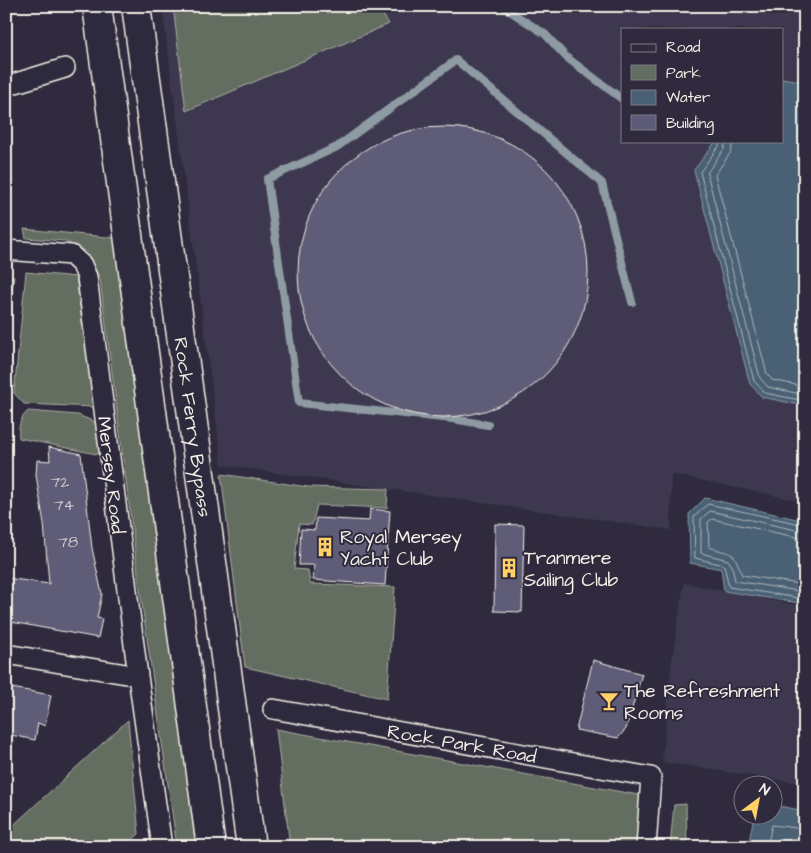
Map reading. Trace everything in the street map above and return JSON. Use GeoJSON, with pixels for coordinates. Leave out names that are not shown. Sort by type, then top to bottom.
{"type":"FeatureCollection","features":[{"type":"Feature","properties":{"kind":"highway","name":"Rock Ferry Bypass"},"geometry":{"type":"LineString","coordinates":[[98,6],[211,847]]}},
{"type":"Feature","properties":{"kind":"highway","name":"Rock Ferry Bypass"},"geometry":{"type":"LineString","coordinates":[[136,6],[250,847]]}},
{"type":"Feature","properties":{"kind":"street"},"geometry":{"type":"LineString","coordinates":[[6,86],[65,68]]}},
{"type":"Feature","properties":{"kind":"street","name":"Mersey Road"},"geometry":{"type":"LineString","coordinates":[[6,250],[71,255],[82,265],[87,278],[160,846]]}},
{"type":"Feature","properties":{"kind":"street"},"geometry":{"type":"LineString","coordinates":[[6,654],[138,676]]}},
{"type":"Feature","properties":{"kind":"street","name":"Rock Park Road"},"geometry":{"type":"LineString","coordinates":[[273,710],[651,777],[646,847]]}},
{"type":"Feature","properties":{"kind":"shaded area"},"geometry":{"type":"Polygon","coordinates":[[[162,6],[805,6],[805,502],[671,474],[671,530],[222,465],[162,6]]]}},
{"type":"Feature","properties":{"kind":"shaded area"},"geometry":{"type":"Polygon","coordinates":[[[684,583],[805,607],[805,784],[784,781],[784,776],[753,776],[662,762],[672,660],[684,583]]]}},
{"type":"Feature","properties":{"kind":"green space"},"geometry":{"type":"Polygon","coordinates":[[[173,6],[377,6],[389,24],[186,111],[173,6]]]}},
{"type":"Feature","properties":{"kind":"green space"},"geometry":{"type":"Polygon","coordinates":[[[24,229],[116,238],[196,847],[177,847],[141,597],[100,279],[87,252],[64,241],[26,238],[24,229]]]}},
{"type":"Feature","properties":{"kind":"green space"},"geometry":{"type":"Polygon","coordinates":[[[26,272],[76,277],[94,407],[24,404],[14,393],[26,272]]]}},
{"type":"Feature","properties":{"kind":"green space"},"geometry":{"type":"Polygon","coordinates":[[[6,275],[14,276],[6,338],[6,275]]]}},
{"type":"Feature","properties":{"kind":"green space"},"geometry":{"type":"Polygon","coordinates":[[[28,411],[78,415],[95,422],[101,455],[19,438],[20,423],[28,411]]]}},
{"type":"Feature","properties":{"kind":"green space"},"geometry":{"type":"Polygon","coordinates":[[[221,474],[308,487],[388,489],[387,508],[317,505],[312,525],[299,524],[294,569],[308,570],[310,584],[395,587],[387,699],[245,667],[221,474]]]}},
{"type":"Feature","properties":{"kind":"green space"},"geometry":{"type":"Polygon","coordinates":[[[128,720],[139,834],[124,847],[6,847],[6,832],[128,720]]]}},
{"type":"Feature","properties":{"kind":"green space"},"geometry":{"type":"Polygon","coordinates":[[[276,729],[644,796],[642,847],[290,847],[276,729]]]}},
{"type":"Feature","properties":{"kind":"green space"},"geometry":{"type":"Polygon","coordinates":[[[686,804],[687,847],[670,847],[674,805],[686,804]]]}},
{"type":"Feature","properties":{"kind":"water"},"geometry":{"type":"Polygon","coordinates":[[[784,78],[805,82],[805,406],[762,397],[750,384],[694,170],[715,142],[784,142],[784,78]]]}},
{"type":"Feature","properties":{"kind":"water"},"geometry":{"type":"Polygon","coordinates":[[[705,498],[805,521],[805,604],[724,591],[721,569],[690,563],[689,514],[705,498]]]}},
{"type":"Feature","properties":{"kind":"water"},"geometry":{"type":"Polygon","coordinates":[[[784,807],[805,811],[805,847],[748,847],[752,826],[784,826],[784,807]]]}},
{"type":"Feature","properties":{"kind":"building"},"geometry":{"type":"Polygon","coordinates":[[[429,127],[457,127],[499,138],[524,151],[546,169],[564,191],[577,216],[588,258],[588,286],[577,328],[564,353],[546,375],[524,393],[499,406],[457,417],[429,417],[387,406],[362,393],[340,375],[322,353],[309,328],[298,286],[298,258],[309,216],[322,191],[340,169],[362,151],[387,138],[429,127]]]}},
{"type":"Feature","properties":{"kind":"building"},"geometry":{"type":"Polygon","coordinates":[[[49,447],[81,454],[92,548],[102,594],[97,618],[102,619],[98,638],[6,621],[6,578],[49,584],[44,524],[36,475],[37,460],[50,461],[49,447]]]}},
{"type":"Feature","properties":{"kind":"building","name":"Royal Mersey Yacht Club"},"geometry":{"type":"Polygon","coordinates":[[[370,509],[390,511],[385,585],[313,580],[314,565],[299,565],[301,529],[315,530],[316,518],[369,521],[370,509]]]}},
{"type":"Feature","properties":{"kind":"building","name":"Tranmere Sailing Club"},"geometry":{"type":"Polygon","coordinates":[[[495,524],[524,525],[522,612],[494,611],[495,524]]]}},
{"type":"Feature","properties":{"kind":"building","name":"The Refreshment Rooms"},"geometry":{"type":"Polygon","coordinates":[[[593,660],[642,674],[626,729],[618,738],[576,730],[593,660]]]}},
{"type":"Feature","properties":{"kind":"building"},"geometry":{"type":"Polygon","coordinates":[[[6,687],[51,695],[45,726],[38,723],[35,740],[6,734],[6,687]]]}},
{"type":"Feature","properties":{"kind":"waterway"},"geometry":{"type":"LineString","coordinates":[[502,6],[545,34],[566,57],[621,98]]}},
{"type":"Feature","properties":{"kind":"waterway"},"geometry":{"type":"LineString","coordinates":[[488,425],[453,419],[299,403],[267,179],[337,147],[456,60],[602,183],[632,302]]}},
{"type":"Feature","properties":{"kind":"place","name":"Royal Mersey Yacht Club"},"geometry":{"type":"Point","coordinates":[325,547]}},
{"type":"Feature","properties":{"kind":"place","name":"Tranmere Sailing Club"},"geometry":{"type":"Point","coordinates":[509,568]}},
{"type":"Feature","properties":{"kind":"place","name":"The Refreshment Rooms"},"geometry":{"type":"Point","coordinates":[609,701]}}]}
